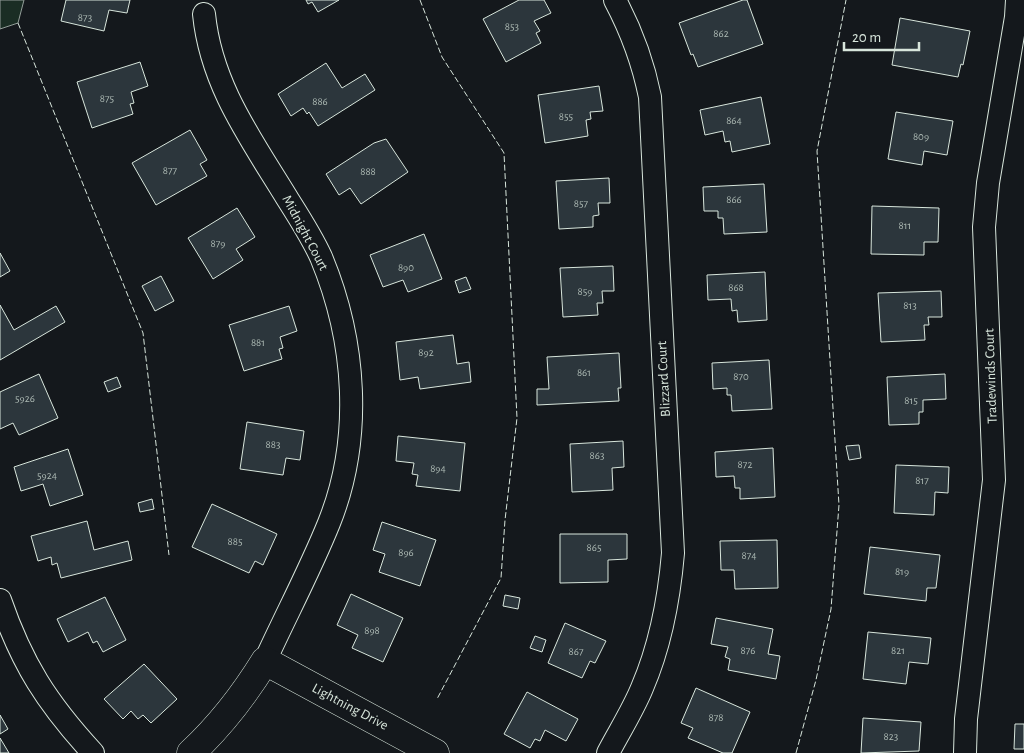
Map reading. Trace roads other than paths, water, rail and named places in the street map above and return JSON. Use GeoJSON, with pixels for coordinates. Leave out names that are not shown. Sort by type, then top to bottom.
{"type":"FeatureCollection","features":[{"type":"Feature","properties":{"kind":"main road"},"geometry":{"type":"LineString","coordinates":[[191,753],[216,730],[246,692],[265,661]]}},
{"type":"Feature","properties":{"kind":"main road","name":"Lightning Drive"},"geometry":{"type":"LineString","coordinates":[[265,661],[436,753]]}},
{"type":"Feature","properties":{"kind":"street","name":"Blizzard Court"},"geometry":{"type":"LineString","coordinates":[[608,753],[642,689],[658,645],[669,599],[673,553],[650,97],[642,60],[629,26],[615,0]]}},
{"type":"Feature","properties":{"kind":"street","name":"Tradewinds Court"},"geometry":{"type":"LineString","coordinates":[[965,753],[966,719],[994,480],[984,227],[988,183],[1016,17],[1016,0]]}},
{"type":"Feature","properties":{"kind":"street","name":"Midnight Court"},"geometry":{"type":"LineString","coordinates":[[204,14],[214,68],[229,103],[300,218],[320,256],[338,308],[346,341],[351,386],[350,433],[342,478],[329,522],[265,661]]}},
{"type":"Feature","properties":{"kind":"street"},"geometry":{"type":"LineString","coordinates":[[0,600],[14,638],[35,680],[62,719],[93,753]]}}]}
